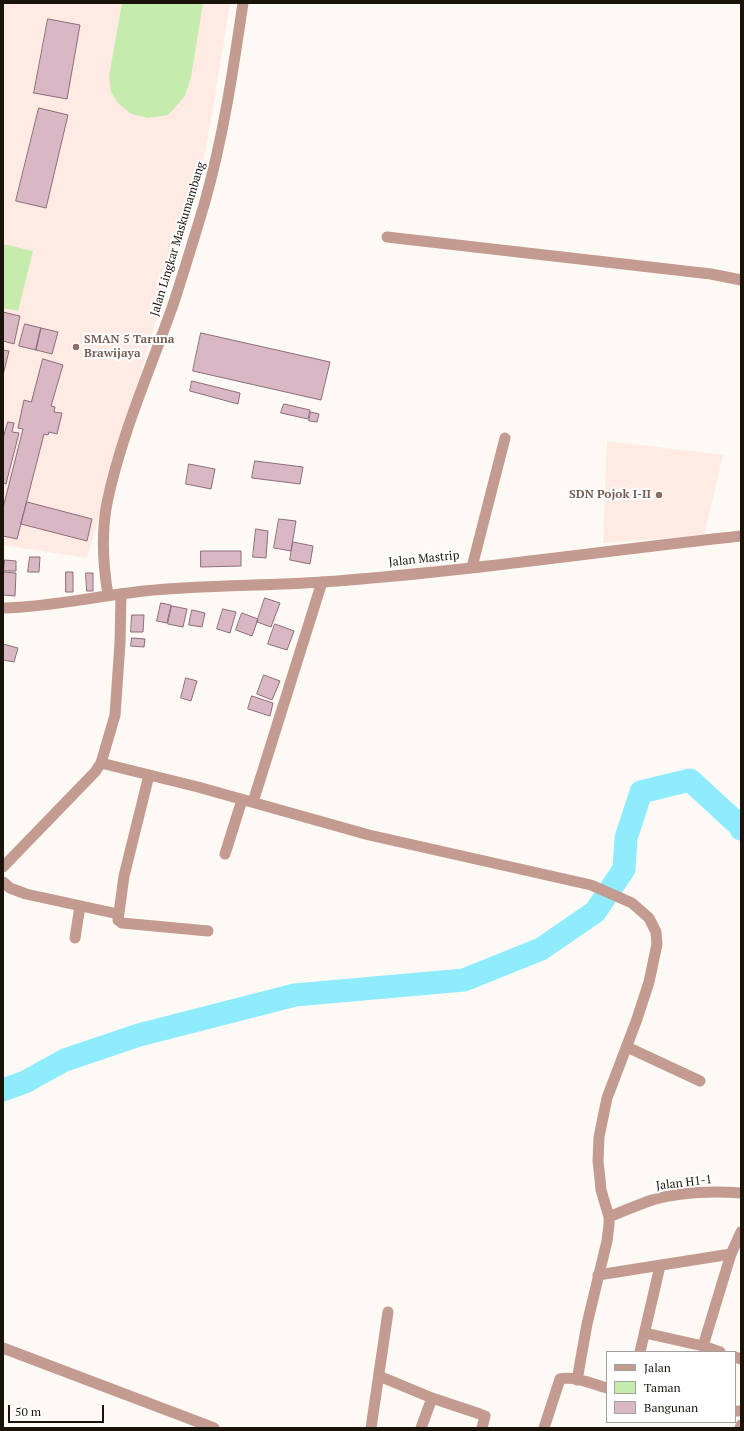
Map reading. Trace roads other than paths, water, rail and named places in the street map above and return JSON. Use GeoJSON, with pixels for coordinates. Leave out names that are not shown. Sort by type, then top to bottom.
{"type":"FeatureCollection","features":[{"type":"Feature","properties":{"kind":"street","name":"Jalan Lingkar Maskumambang"},"geometry":{"type":"LineString","coordinates":[[108,595],[104,568],[103,544],[107,504],[125,437],[173,304],[204,205],[218,154],[230,92],[243,3]]}},
{"type":"Feature","properties":{"kind":"street"},"geometry":{"type":"LineString","coordinates":[[387,237],[711,274],[741,280]]}},
{"type":"Feature","properties":{"kind":"street"},"geometry":{"type":"LineString","coordinates":[[472,568],[505,438]]}},
{"type":"Feature","properties":{"kind":"street","name":"Jalan Mastrip"},"geometry":{"type":"LineString","coordinates":[[3,608],[64,603],[108,595],[144,591],[322,582],[472,568],[741,536]]}},
{"type":"Feature","properties":{"kind":"street"},"geometry":{"type":"LineString","coordinates":[[225,854],[248,801],[322,582]]}},
{"type":"Feature","properties":{"kind":"street"},"geometry":{"type":"LineString","coordinates":[[3,867],[95,772],[101,763],[115,715],[120,643],[121,594]]}},
{"type":"Feature","properties":{"kind":"street"},"geometry":{"type":"LineString","coordinates":[[101,763],[198,787],[369,835],[591,885],[632,903],[649,918],[656,932],[657,944],[649,982],[627,1047],[607,1098],[599,1137],[598,1161],[601,1190],[609,1217],[607,1241],[587,1324],[577,1380]]}},
{"type":"Feature","properties":{"kind":"street"},"geometry":{"type":"LineString","coordinates":[[149,776],[124,876],[118,920],[122,923],[208,931]]}},
{"type":"Feature","properties":{"kind":"street"},"geometry":{"type":"LineString","coordinates":[[3,882],[10,888],[26,894],[118,914]]}},
{"type":"Feature","properties":{"kind":"street"},"geometry":{"type":"LineString","coordinates":[[75,938],[80,906]]}},
{"type":"Feature","properties":{"kind":"street"},"geometry":{"type":"LineString","coordinates":[[627,1047],[700,1081]]}},
{"type":"Feature","properties":{"kind":"street","name":"Jalan H1-1"},"geometry":{"type":"LineString","coordinates":[[609,1217],[652,1200],[673,1195],[710,1192],[741,1193]]}},
{"type":"Feature","properties":{"kind":"street"},"geometry":{"type":"LineString","coordinates":[[702,1346],[732,1254],[741,1232]]}},
{"type":"Feature","properties":{"kind":"street"},"geometry":{"type":"LineString","coordinates":[[598,1275],[732,1254]]}},
{"type":"Feature","properties":{"kind":"street"},"geometry":{"type":"LineString","coordinates":[[640,1351],[660,1266]]}},
{"type":"Feature","properties":{"kind":"street"},"geometry":{"type":"LineString","coordinates":[[371,1428],[388,1312]]}},
{"type":"Feature","properties":{"kind":"street"},"geometry":{"type":"LineString","coordinates":[[645,1332],[717,1351]]}},
{"type":"Feature","properties":{"kind":"street"},"geometry":{"type":"LineString","coordinates":[[3,1348],[214,1428]]}},
{"type":"Feature","properties":{"kind":"street"},"geometry":{"type":"LineString","coordinates":[[379,1376],[432,1398],[485,1416],[482,1428]]}},
{"type":"Feature","properties":{"kind":"street"},"geometry":{"type":"LineString","coordinates":[[544,1428],[560,1379],[564,1378],[577,1380],[606,1388]]}},
{"type":"Feature","properties":{"kind":"street"},"geometry":{"type":"LineString","coordinates":[[421,1428],[432,1398]]}},
{"type":"Feature","properties":{"kind":"waterway"},"geometry":{"type":"LineString","coordinates":[[3,1090],[25,1082],[65,1060],[139,1035],[295,995],[464,980],[541,949],[595,912],[624,869],[626,838],[641,792],[690,780],[740,826],[741,829]]}},
{"type":"Feature","properties":{"kind":"place","name":"SMAN 5 Taruna Brawijaya"},"geometry":{"type":"Point","coordinates":[76,347]}},
{"type":"Feature","properties":{"kind":"place","name":"SDN Pojok I-II"},"geometry":{"type":"Point","coordinates":[659,495]}}]}
